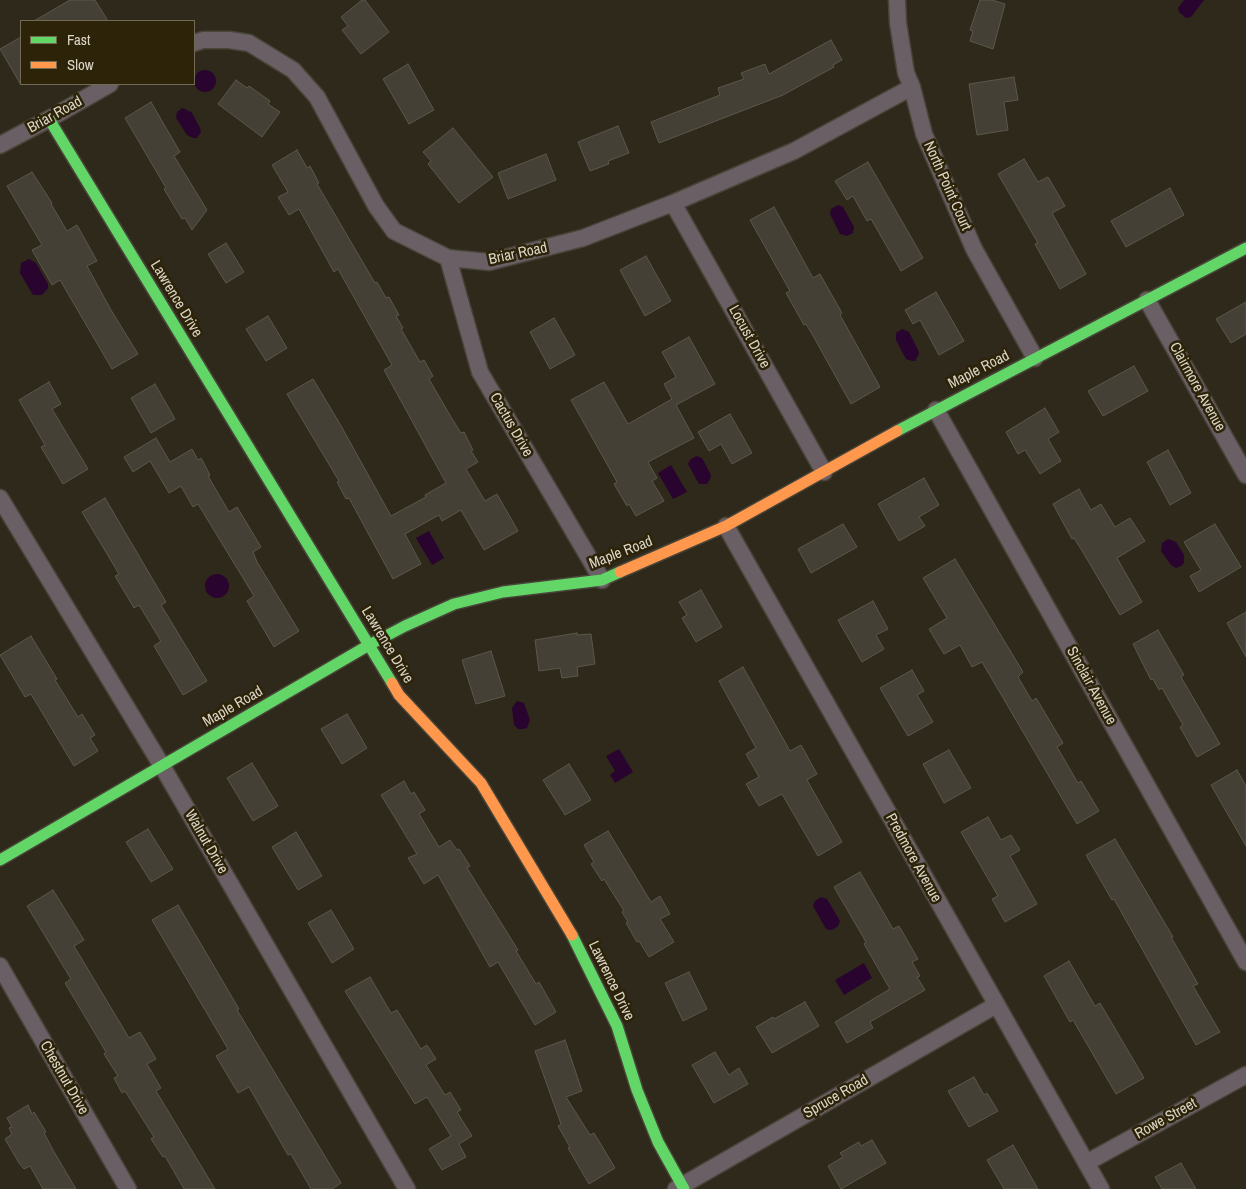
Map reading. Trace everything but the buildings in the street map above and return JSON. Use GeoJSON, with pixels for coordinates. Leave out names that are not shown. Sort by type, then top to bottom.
{"type":"FeatureCollection","features":[{"type":"Feature","properties":{"kind":"street","name":"North Point Court"},"geometry":{"type":"LineString","coordinates":[[897,0],[898,23],[906,73],[912,87],[924,134],[974,249],[1035,358]]}},
{"type":"Feature","properties":{"kind":"street","name":"Briar Road"},"geometry":{"type":"LineString","coordinates":[[195,43],[203,40],[229,40],[250,43],[293,70],[317,97],[376,206],[394,231],[448,258],[489,262],[583,238],[673,203],[794,151],[912,87]]}},
{"type":"Feature","properties":{"kind":"street","name":"Briar Road"},"geometry":{"type":"LineString","coordinates":[[0,145],[108,85]]}},
{"type":"Feature","properties":{"kind":"street","name":"Lawrence Drive"},"geometry":{"type":"LineString","coordinates":[[49,119],[400,695],[481,783],[568,927],[618,1026],[637,1090],[680,1188]]}},
{"type":"Feature","properties":{"kind":"street","name":"Locust Drive"},"geometry":{"type":"LineString","coordinates":[[673,203],[824,472]]}},
{"type":"Feature","properties":{"kind":"street","name":"Maple Road"},"geometry":{"type":"LineString","coordinates":[[0,860],[369,645],[405,626],[454,604],[503,592],[602,580],[726,526],[936,410],[1246,248]]}},
{"type":"Feature","properties":{"kind":"street","name":"Cactus Drive"},"geometry":{"type":"LineString","coordinates":[[448,258],[480,372],[602,580]]}},
{"type":"Feature","properties":{"kind":"street","name":"Clairmore Avenue"},"geometry":{"type":"LineString","coordinates":[[1147,300],[1246,475]]}},
{"type":"Feature","properties":{"kind":"street","name":"Sinclair Avenue"},"geometry":{"type":"LineString","coordinates":[[936,410],[1246,962]]}},
{"type":"Feature","properties":{"kind":"street","name":"Walnut Drive"},"geometry":{"type":"LineString","coordinates":[[0,498],[162,766],[407,1189]]}},
{"type":"Feature","properties":{"kind":"street","name":"Predmore Avenue"},"geometry":{"type":"LineString","coordinates":[[726,526],[1100,1189]]}},
{"type":"Feature","properties":{"kind":"street","name":"Chestnut Drive"},"geometry":{"type":"LineString","coordinates":[[0,966],[128,1189]]}},
{"type":"Feature","properties":{"kind":"street","name":"Spruce Road"},"geometry":{"type":"LineString","coordinates":[[680,1188],[996,1005]]}},
{"type":"Feature","properties":{"kind":"street","name":"Rowe Street"},"geometry":{"type":"LineString","coordinates":[[1086,1163],[1246,1075]]}},
{"type":"Feature","properties":{"kind":"shaded area"},"geometry":{"type":"Polygon","coordinates":[[[1184,0],[1204,0],[1191,17],[1186,18],[1179,12],[1178,8],[1184,0]]]}},
{"type":"Feature","properties":{"kind":"shaded area"},"geometry":{"type":"Polygon","coordinates":[[[201,70],[209,70],[216,77],[216,85],[209,92],[201,92],[194,85],[195,76],[201,70]]]}},
{"type":"Feature","properties":{"kind":"shaded area"},"geometry":{"type":"Polygon","coordinates":[[[182,108],[191,111],[200,128],[201,132],[197,138],[187,135],[176,118],[177,112],[182,108]]]}},
{"type":"Feature","properties":{"kind":"shaded area"},"geometry":{"type":"Polygon","coordinates":[[[838,205],[843,207],[854,227],[853,233],[847,236],[840,234],[830,214],[831,209],[838,205]]]}},
{"type":"Feature","properties":{"kind":"shaded area"},"geometry":{"type":"Polygon","coordinates":[[[29,259],[36,263],[48,284],[48,288],[42,295],[33,295],[20,273],[21,263],[29,259]]]}},
{"type":"Feature","properties":{"kind":"shaded area"},"geometry":{"type":"Polygon","coordinates":[[[902,329],[909,332],[918,350],[919,354],[915,361],[906,359],[896,340],[896,333],[902,329]]]}},
{"type":"Feature","properties":{"kind":"shaded area"},"geometry":{"type":"Polygon","coordinates":[[[696,456],[702,458],[710,473],[711,477],[707,484],[699,484],[688,464],[696,456]]]}},
{"type":"Feature","properties":{"kind":"shaded area"},"geometry":{"type":"Polygon","coordinates":[[[671,465],[687,492],[673,499],[658,473],[671,465]]]}},
{"type":"Feature","properties":{"kind":"shaded area"},"geometry":{"type":"Polygon","coordinates":[[[429,531],[444,558],[432,565],[416,538],[429,531]]]}},
{"type":"Feature","properties":{"kind":"shaded area"},"geometry":{"type":"Polygon","coordinates":[[[1168,539],[1176,542],[1184,555],[1184,563],[1176,568],[1171,565],[1161,551],[1162,543],[1168,539]]]}},
{"type":"Feature","properties":{"kind":"shaded area"},"geometry":{"type":"Polygon","coordinates":[[[217,574],[226,577],[229,586],[226,595],[217,598],[208,595],[205,586],[208,577],[217,574]]]}},
{"type":"Feature","properties":{"kind":"shaded area"},"geometry":{"type":"Polygon","coordinates":[[[517,701],[524,703],[530,720],[527,728],[518,729],[514,725],[512,708],[517,701]]]}},
{"type":"Feature","properties":{"kind":"shaded area"},"geometry":{"type":"Polygon","coordinates":[[[619,749],[633,772],[615,783],[610,775],[615,771],[606,756],[619,749]]]}},
{"type":"Feature","properties":{"kind":"shaded area"},"geometry":{"type":"Polygon","coordinates":[[[821,897],[827,899],[840,921],[838,926],[832,930],[826,929],[813,906],[815,901],[821,897]]]}},
{"type":"Feature","properties":{"kind":"shaded area"},"geometry":{"type":"Polygon","coordinates":[[[864,963],[872,978],[844,995],[835,980],[864,963]]]}},
{"type":"Feature","properties":{"kind":"traffic: fast"},"geometry":{"type":"LineString","coordinates":[[49,119],[392,683]]}},
{"type":"Feature","properties":{"kind":"traffic: fast"},"geometry":{"type":"LineString","coordinates":[[897,431],[1246,248]]}},
{"type":"Feature","properties":{"kind":"traffic: fast"},"geometry":{"type":"LineString","coordinates":[[0,860],[369,645],[405,626],[454,604],[503,592],[602,580],[620,572]]}},
{"type":"Feature","properties":{"kind":"traffic: fast"},"geometry":{"type":"LineString","coordinates":[[572,935],[617,1026],[637,1090],[658,1142],[684,1189]]}},
{"type":"Feature","properties":{"kind":"traffic: slow"},"geometry":{"type":"LineString","coordinates":[[620,572],[726,526],[897,431]]}},
{"type":"Feature","properties":{"kind":"traffic: slow"},"geometry":{"type":"LineString","coordinates":[[392,683],[399,695],[481,783],[572,935]]}}]}
